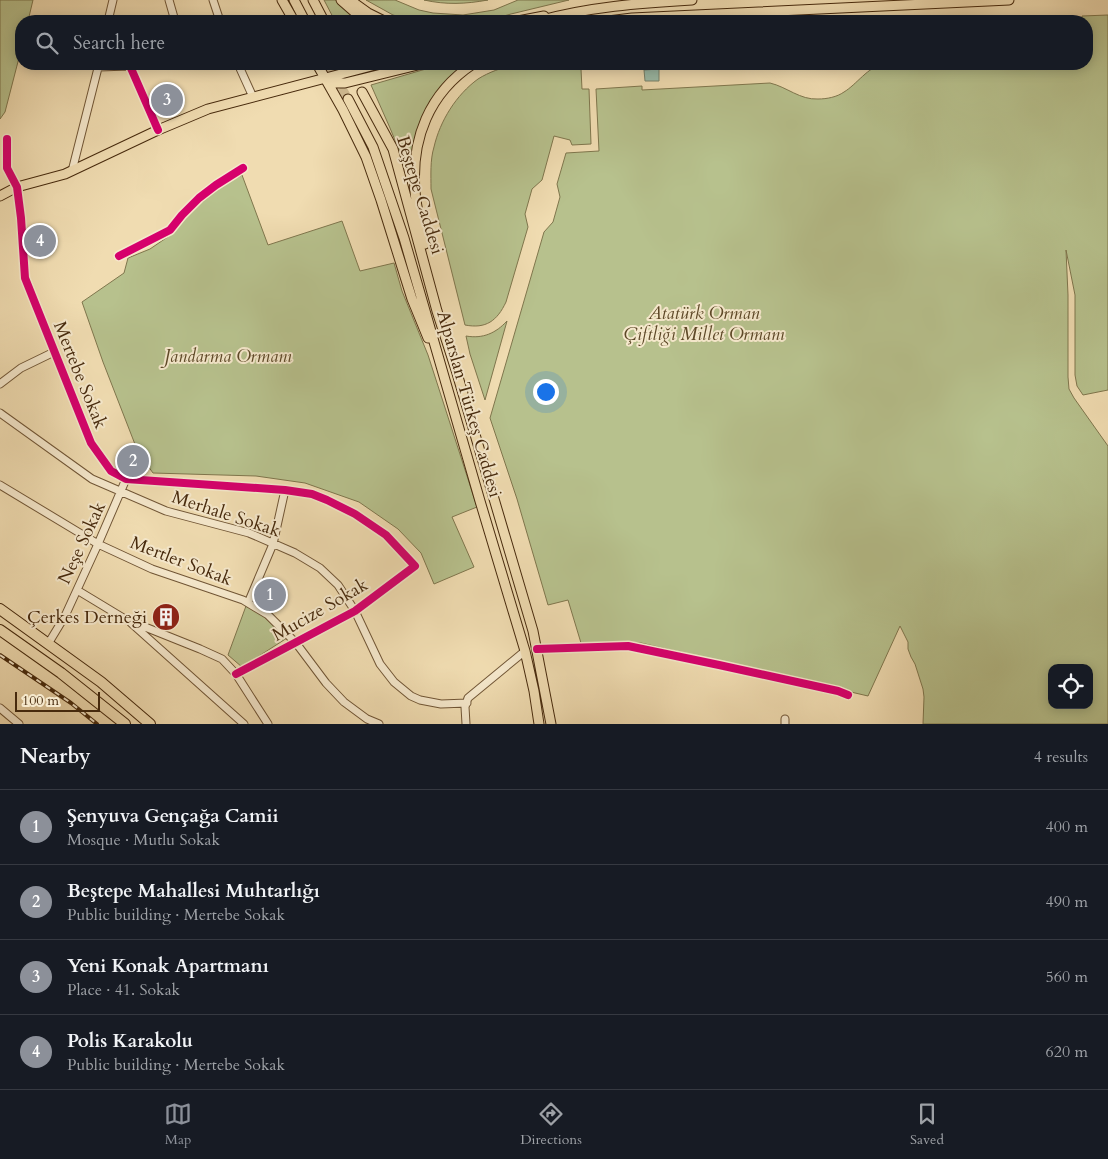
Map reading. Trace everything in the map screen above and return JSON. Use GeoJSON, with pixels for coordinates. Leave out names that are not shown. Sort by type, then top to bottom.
{"type":"FeatureCollection","features":[{"type":"Feature","properties":{"kind":"highway"},"geometry":{"type":"LineString","coordinates":[[0,609],[101,682],[150,724]]}},
{"type":"Feature","properties":{"kind":"highway"},"geometry":{"type":"LineString","coordinates":[[0,630],[61,673],[124,724]]}},
{"type":"Feature","properties":{"kind":"main road"},"geometry":{"type":"LineString","coordinates":[[282,0],[291,15]]}},
{"type":"Feature","properties":{"kind":"main road"},"geometry":{"type":"LineString","coordinates":[[294,0],[302,15]]}},
{"type":"Feature","properties":{"kind":"main road"},"geometry":{"type":"LineString","coordinates":[[313,0],[321,15]]}},
{"type":"Feature","properties":{"kind":"main road"},"geometry":{"type":"LineString","coordinates":[[341,0],[358,15]]}},
{"type":"Feature","properties":{"kind":"main road"},"geometry":{"type":"LineString","coordinates":[[350,0],[372,15]]}},
{"type":"Feature","properties":{"kind":"main road"},"geometry":{"type":"LineString","coordinates":[[553,15],[620,6],[692,0]]}},
{"type":"Feature","properties":{"kind":"main road"},"geometry":{"type":"LineString","coordinates":[[695,15],[1009,0]]}},
{"type":"Feature","properties":{"kind":"main road"},"geometry":{"type":"LineString","coordinates":[[320,70],[343,110],[366,157],[412,299],[442,370]]}},
{"type":"Feature","properties":{"kind":"main road"},"geometry":{"type":"LineString","coordinates":[[0,196],[17,187],[57,177],[72,171],[158,130],[208,109],[355,70]]}},
{"type":"Feature","properties":{"kind":"main road"},"geometry":{"type":"LineString","coordinates":[[324,78],[345,82],[396,70]]}},
{"type":"Feature","properties":{"kind":"main road"},"geometry":{"type":"LineString","coordinates":[[437,311],[415,193],[414,168],[416,148],[418,138],[432,107],[449,85],[465,70]]}},
{"type":"Feature","properties":{"kind":"main road","name":"Beştepe Caddesi"},"geometry":{"type":"LineString","coordinates":[[362,92],[393,149],[437,311]]}},
{"type":"Feature","properties":{"kind":"main road","name":"Alparslan Türkeş Caddesi"},"geometry":{"type":"LineString","coordinates":[[348,100],[373,147],[404,238],[525,651],[539,724]]}},
{"type":"Feature","properties":{"kind":"main road","name":"Alparslan Türkeş Caddesi"},"geometry":{"type":"LineString","coordinates":[[437,311],[533,631],[551,724]]}},
{"type":"Feature","properties":{"kind":"street"},"geometry":{"type":"LineString","coordinates":[[109,15],[113,0]]}},
{"type":"Feature","properties":{"kind":"street"},"geometry":{"type":"LineString","coordinates":[[169,0],[173,15]]}},
{"type":"Feature","properties":{"kind":"street"},"geometry":{"type":"LineString","coordinates":[[213,0],[218,15]]}},
{"type":"Feature","properties":{"kind":"street"},"geometry":{"type":"LineString","coordinates":[[72,171],[98,70]]}},
{"type":"Feature","properties":{"kind":"street"},"geometry":{"type":"LineString","coordinates":[[135,70],[158,130]]}},
{"type":"Feature","properties":{"kind":"street"},"geometry":{"type":"LineString","coordinates":[[241,70],[253,97]]}},
{"type":"Feature","properties":{"kind":"street","name":"Mertebe Sokak"},"geometry":{"type":"LineString","coordinates":[[7,140],[7,168],[17,187],[25,278],[91,443],[111,471],[126,480]]}},
{"type":"Feature","properties":{"kind":"street"},"geometry":{"type":"LineString","coordinates":[[119,256],[170,230],[199,198],[243,168]]}},
{"type":"Feature","properties":{"kind":"street"},"geometry":{"type":"LineString","coordinates":[[0,384],[21,368],[54,352]]}},
{"type":"Feature","properties":{"kind":"street","name":"Merhale Sokak"},"geometry":{"type":"LineString","coordinates":[[0,413],[92,479],[166,511],[249,533],[296,553],[320,568],[338,585],[355,611],[380,664],[394,682],[411,696],[420,700],[441,704],[467,703]]}},
{"type":"Feature","properties":{"kind":"street"},"geometry":{"type":"LineString","coordinates":[[126,480],[285,490],[273,544],[248,603]]}},
{"type":"Feature","properties":{"kind":"street","name":"Neşe Sokak"},"geometry":{"type":"LineString","coordinates":[[48,644],[65,616],[126,480]]}},
{"type":"Feature","properties":{"kind":"street","name":"Mertler Sokak"},"geometry":{"type":"LineString","coordinates":[[0,485],[98,544],[152,569],[248,603],[268,616],[296,643],[326,683],[344,702],[367,719],[379,724]]}},
{"type":"Feature","properties":{"kind":"street","name":"Mucize Sokak"},"geometry":{"type":"LineString","coordinates":[[236,674],[355,611],[415,566],[386,535],[355,514],[312,494],[285,490]]}},
{"type":"Feature","properties":{"kind":"street"},"geometry":{"type":"LineString","coordinates":[[77,590],[127,619],[222,660],[236,674],[268,724]]}},
{"type":"Feature","properties":{"kind":"street"},"geometry":{"type":"LineString","coordinates":[[127,619],[244,724]]}},
{"type":"Feature","properties":{"kind":"street"},"geometry":{"type":"LineString","coordinates":[[537,649],[628,646],[719,664],[838,691],[848,695]]}},
{"type":"Feature","properties":{"kind":"street"},"geometry":{"type":"LineString","coordinates":[[466,724],[465,707],[468,698],[525,651]]}},
{"type":"Feature","properties":{"kind":"street"},"geometry":{"type":"LineString","coordinates":[[0,708],[19,724]]}},
{"type":"Feature","properties":{"kind":"green space"},"geometry":{"type":"Polygon","coordinates":[[[0,0],[33,0],[29,15],[15,15],[16,70],[5,112],[0,119],[0,0]]]}},
{"type":"Feature","properties":{"kind":"green space"},"geometry":{"type":"Polygon","coordinates":[[[324,0],[336,0],[354,15],[332,15],[324,0]]]}},
{"type":"Feature","properties":{"kind":"green space"},"geometry":{"type":"Polygon","coordinates":[[[366,0],[395,0],[419,10],[463,15],[393,15],[366,0]]]}},
{"type":"Feature","properties":{"kind":"green space"},"geometry":{"type":"Polygon","coordinates":[[[424,0],[488,0],[440,3],[424,0]]]}},
{"type":"Feature","properties":{"kind":"green space"},"geometry":{"type":"Polygon","coordinates":[[[518,0],[569,0],[511,14],[463,15],[494,10],[518,0]]]}},
{"type":"Feature","properties":{"kind":"green space","name":"Atatürk Orman Çiftliği Millet Ormanı"},"geometry":{"type":"Polygon","coordinates":[[[1108,15],[1108,390],[1083,395],[1077,386],[1075,375],[1075,295],[1066,250],[1069,389],[1108,446],[1108,724],[923,724],[923,689],[908,649],[908,642],[900,626],[868,696],[641,643],[581,643],[568,600],[548,605],[517,499],[490,418],[544,232],[553,222],[560,197],[557,184],[566,153],[599,151],[596,89],[642,86],[642,90],[770,83],[811,99],[821,99],[841,94],[870,70],[1093,70],[1093,16],[1108,15]]]}},
{"type":"Feature","properties":{"kind":"green space"},"geometry":{"type":"Polygon","coordinates":[[[422,70],[462,70],[418,129],[414,141],[411,165],[406,167],[371,85],[422,70]]]}},
{"type":"Feature","properties":{"kind":"green space"},"geometry":{"type":"Polygon","coordinates":[[[496,70],[581,70],[582,89],[589,89],[591,144],[572,145],[570,140],[554,136],[542,180],[532,189],[525,214],[528,227],[503,309],[490,322],[479,326],[472,326],[465,325],[431,189],[431,168],[437,137],[450,109],[470,85],[496,70]]]}},
{"type":"Feature","properties":{"kind":"green space","name":"Jandarma Ormanı"},"geometry":{"type":"Polygon","coordinates":[[[242,175],[268,245],[342,221],[360,271],[394,263],[402,291],[428,355],[477,507],[452,517],[474,567],[434,584],[421,553],[398,529],[359,502],[305,483],[256,476],[153,473],[138,452],[82,302],[124,273],[128,258],[150,249],[172,234],[180,221],[212,190],[242,175]]]}},
{"type":"Feature","properties":{"kind":"green space"},"geometry":{"type":"Polygon","coordinates":[[[507,321],[485,400],[466,336],[484,336],[498,329],[507,321]]]}},
{"type":"Feature","properties":{"kind":"green space"},"geometry":{"type":"Polygon","coordinates":[[[246,606],[262,615],[287,638],[242,667],[228,655],[246,606]]]}},
{"type":"Feature","properties":{"kind":"shaded area"},"geometry":{"type":"Polygon","coordinates":[[[644,70],[659,70],[659,81],[645,81],[644,70]]]}},
{"type":"Feature","properties":{"kind":"tunnel"},"geometry":{"type":"LineString","coordinates":[[331,70],[348,99]]}},
{"type":"Feature","properties":{"kind":"tunnel"},"geometry":{"type":"LineString","coordinates":[[351,70],[362,92]]}},
{"type":"Feature","properties":{"kind":"railway"},"geometry":{"type":"LineString","coordinates":[[0,655],[71,703],[97,724]]}},
{"type":"Feature","properties":{"kind":"cycle path"},"geometry":{"type":"LineString","coordinates":[[132,70],[158,130]]}},
{"type":"Feature","properties":{"kind":"cycle path"},"geometry":{"type":"LineString","coordinates":[[7,139],[7,168],[17,187],[25,278],[91,443],[111,471],[126,479],[285,490],[312,494],[355,514],[386,535],[415,566],[355,611],[236,674]]}},
{"type":"Feature","properties":{"kind":"cycle path"},"geometry":{"type":"LineString","coordinates":[[119,256],[170,230],[199,198],[243,168]]}},
{"type":"Feature","properties":{"kind":"cycle path"},"geometry":{"type":"LineString","coordinates":[[537,649],[628,646],[838,691],[848,695]]}},
{"type":"Feature","properties":{"kind":"place","name":"Yeni Konak Apartmanı"},"geometry":{"type":"Point","coordinates":[167,100]}},
{"type":"Feature","properties":{"kind":"place","name":"Polis Karakolu"},"geometry":{"type":"Point","coordinates":[40,241]}},
{"type":"Feature","properties":{"kind":"place","name":"Beştepe Mahallesi Muhtarlığı"},"geometry":{"type":"Point","coordinates":[133,461]}},
{"type":"Feature","properties":{"kind":"place","name":"Şenyuva Gençağa Camii"},"geometry":{"type":"Point","coordinates":[270,595]}},
{"type":"Feature","properties":{"kind":"place","name":"Çerkes Derneği"},"geometry":{"type":"Point","coordinates":[166,617]}}]}
